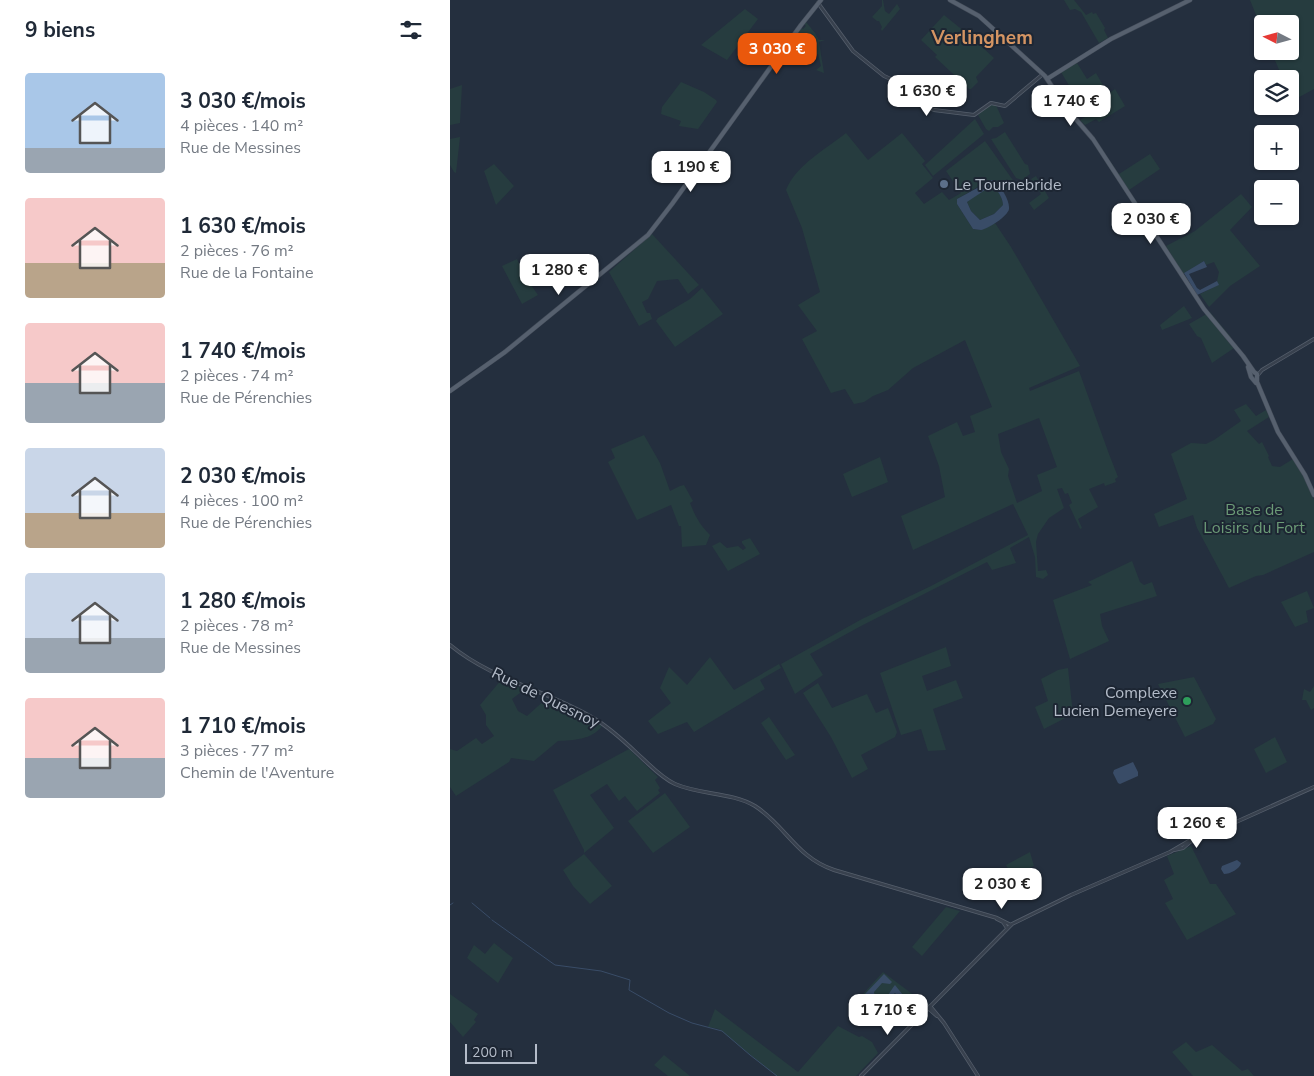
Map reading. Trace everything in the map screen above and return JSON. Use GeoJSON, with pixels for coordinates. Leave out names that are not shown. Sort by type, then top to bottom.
{"type":"FeatureCollection","features":[{"type":"Feature","properties":{"kind":"main road"},"geometry":{"type":"LineString","coordinates":[[950,0],[979,16],[1044,74],[1067,109],[1093,139],[1204,309],[1240,352],[1254,375],[1278,432],[1301,468],[1314,496]]}},
{"type":"Feature","properties":{"kind":"main road"},"geometry":{"type":"LineString","coordinates":[[1047,78],[1133,26],[1190,0]]}},
{"type":"Feature","properties":{"kind":"main road"},"geometry":{"type":"LineString","coordinates":[[450,391],[505,352],[645,237],[662,218],[800,26],[820,2]]}},
{"type":"Feature","properties":{"kind":"main road"},"geometry":{"type":"LineString","coordinates":[[1044,74],[1055,73]]}},
{"type":"Feature","properties":{"kind":"street"},"geometry":{"type":"LineString","coordinates":[[820,2],[852,51],[884,76],[902,84],[919,102],[932,110],[974,116],[991,103],[1006,105],[1044,74]]}},
{"type":"Feature","properties":{"kind":"street"},"geometry":{"type":"LineString","coordinates":[[1254,375],[1314,339]]}},
{"type":"Feature","properties":{"kind":"street","name":"Rue de Quesnoy"},"geometry":{"type":"LineString","coordinates":[[450,645],[482,666],[598,721],[620,736],[659,774],[670,782],[738,799],[756,807],[770,818],[803,853],[818,864],[1003,920],[1011,925]]}},
{"type":"Feature","properties":{"kind":"street"},"geometry":{"type":"LineString","coordinates":[[860,1076],[1011,925],[1072,895],[1170,852],[1181,849],[1193,841],[1314,787]]}},
{"type":"Feature","properties":{"kind":"street","name":"Rue de Quesnoy"},"geometry":{"type":"LineString","coordinates":[[983,914],[1001,921],[1007,928]]}},
{"type":"Feature","properties":{"kind":"street"},"geometry":{"type":"LineString","coordinates":[[929,1007],[940,1018],[978,1076]]}},
{"type":"Feature","properties":{"kind":"green space"},"geometry":{"type":"Polygon","coordinates":[[[882,0],[885,11],[889,14],[897,4],[900,9],[882,31],[879,21],[872,17],[882,6],[882,0]]]}},
{"type":"Feature","properties":{"kind":"green space"},"geometry":{"type":"Polygon","coordinates":[[[1064,0],[1074,0],[1086,15],[1092,12],[1093,14],[1096,13],[1105,28],[1104,30],[1108,38],[1099,43],[1081,12],[1075,9],[1070,10],[1064,0]]]}},
{"type":"Feature","properties":{"kind":"green space"},"geometry":{"type":"Polygon","coordinates":[[[1250,0],[1314,0],[1314,89],[1299,97],[1299,70],[1279,70],[1275,60],[1299,60],[1299,15],[1256,15],[1250,0]]]}},
{"type":"Feature","properties":{"kind":"green space"},"geometry":{"type":"Polygon","coordinates":[[[745,9],[758,19],[727,60],[701,45],[745,9]]]}},
{"type":"Feature","properties":{"kind":"green space"},"geometry":{"type":"Polygon","coordinates":[[[944,15],[994,58],[976,77],[978,82],[971,89],[935,57],[937,55],[921,40],[944,15]]]}},
{"type":"Feature","properties":{"kind":"green space"},"geometry":{"type":"Polygon","coordinates":[[[806,22],[819,40],[825,40],[819,42],[824,73],[816,70],[821,66],[818,54],[815,54],[802,40],[794,47],[791,44],[801,28],[803,29],[806,26],[804,24],[806,22]]]}},
{"type":"Feature","properties":{"kind":"green space"},"geometry":{"type":"Polygon","coordinates":[[[1077,63],[1087,79],[1096,73],[1108,94],[1115,89],[1125,106],[1099,122],[1096,119],[1085,125],[1080,120],[1095,111],[1092,106],[1088,108],[1075,87],[1071,89],[1061,72],[1077,63]]]}},
{"type":"Feature","properties":{"kind":"green space"},"geometry":{"type":"Polygon","coordinates":[[[681,82],[704,92],[717,102],[698,129],[679,126],[681,121],[661,114],[662,107],[681,82]]]}},
{"type":"Feature","properties":{"kind":"green space"},"geometry":{"type":"Polygon","coordinates":[[[462,85],[460,123],[450,125],[450,89],[462,85]]]}},
{"type":"Feature","properties":{"kind":"green space"},"geometry":{"type":"Polygon","coordinates":[[[992,104],[996,105],[1004,123],[998,127],[993,127],[989,131],[978,115],[992,104]]]}},
{"type":"Feature","properties":{"kind":"green space"},"geometry":{"type":"Polygon","coordinates":[[[975,119],[984,134],[933,176],[925,165],[975,119]]]}},
{"type":"Feature","properties":{"kind":"green space"},"geometry":{"type":"Polygon","coordinates":[[[1005,132],[1025,164],[1028,165],[1030,174],[1022,180],[1016,178],[991,139],[1005,132]]]}},
{"type":"Feature","properties":{"kind":"green space"},"geometry":{"type":"Polygon","coordinates":[[[846,133],[868,160],[902,133],[925,161],[922,164],[933,178],[915,193],[924,204],[942,192],[949,200],[961,193],[946,171],[985,141],[1015,183],[1003,192],[995,180],[986,182],[957,199],[957,204],[973,229],[981,230],[995,223],[1080,366],[1029,388],[1030,391],[1079,371],[1118,477],[1115,479],[1116,482],[1105,486],[1104,483],[1089,489],[1098,507],[1078,519],[1082,528],[1080,529],[1069,505],[1072,503],[1068,493],[1065,494],[1062,488],[1057,489],[1064,508],[1049,518],[1038,534],[1036,542],[1038,571],[1046,570],[1048,575],[1043,579],[1036,577],[1035,557],[1029,537],[1010,548],[1016,563],[992,570],[987,562],[810,654],[823,675],[795,694],[781,664],[862,619],[931,586],[1028,535],[1013,504],[913,550],[901,516],[945,497],[939,466],[928,436],[957,422],[963,436],[975,432],[970,416],[992,407],[965,340],[913,368],[888,390],[864,402],[854,404],[845,389],[831,393],[802,339],[817,331],[798,305],[820,292],[802,228],[786,190],[804,165],[846,133]],[[1039,418],[998,434],[1001,452],[1009,469],[1008,476],[1017,503],[1042,491],[1037,475],[1057,467],[1039,418]]]}},
{"type":"Feature","properties":{"kind":"green space"},"geometry":{"type":"Polygon","coordinates":[[[460,137],[456,173],[450,165],[450,139],[460,137]]]}},
{"type":"Feature","properties":{"kind":"green space"},"geometry":{"type":"Polygon","coordinates":[[[1150,154],[1160,169],[1129,190],[1162,241],[1159,244],[1104,160],[1108,158],[1119,174],[1150,154]]]}},
{"type":"Feature","properties":{"kind":"green space"},"geometry":{"type":"Polygon","coordinates":[[[494,164],[514,186],[496,205],[484,171],[494,164]]]}},
{"type":"Feature","properties":{"kind":"green space"},"geometry":{"type":"Polygon","coordinates":[[[1036,176],[1049,198],[1034,210],[1029,203],[1041,194],[1031,179],[1036,176]]]}},
{"type":"Feature","properties":{"kind":"green space"},"geometry":{"type":"Polygon","coordinates":[[[989,186],[992,186],[998,192],[1003,205],[994,214],[980,220],[971,211],[967,202],[989,186]]]}},
{"type":"Feature","properties":{"kind":"green space"},"geometry":{"type":"Polygon","coordinates":[[[1241,194],[1252,207],[1230,230],[1260,266],[1230,286],[1209,307],[1200,294],[1218,285],[1219,272],[1214,262],[1206,265],[1204,261],[1183,274],[1166,246],[1195,231],[1241,194]]]}},
{"type":"Feature","properties":{"kind":"green space"},"geometry":{"type":"Polygon","coordinates":[[[652,234],[699,285],[688,294],[678,279],[657,281],[648,299],[642,302],[652,319],[639,326],[609,272],[652,234]]]}},
{"type":"Feature","properties":{"kind":"green space"},"geometry":{"type":"Polygon","coordinates":[[[517,259],[526,278],[538,295],[522,304],[502,266],[517,259]]]}},
{"type":"Feature","properties":{"kind":"green space"},"geometry":{"type":"Polygon","coordinates":[[[702,288],[723,314],[675,347],[656,321],[690,299],[702,288]]]}},
{"type":"Feature","properties":{"kind":"green space"},"geometry":{"type":"Polygon","coordinates":[[[1184,306],[1192,318],[1162,330],[1160,325],[1184,306]]]}},
{"type":"Feature","properties":{"kind":"green space"},"geometry":{"type":"Polygon","coordinates":[[[1210,312],[1231,337],[1227,340],[1234,348],[1212,363],[1201,338],[1197,336],[1189,324],[1210,312]]]}},
{"type":"Feature","properties":{"kind":"green space","name":"Base de Loisirs du Fort"},"geometry":{"type":"Polygon","coordinates":[[[1246,404],[1256,416],[1266,410],[1269,417],[1247,431],[1259,444],[1262,442],[1272,466],[1280,467],[1293,459],[1304,477],[1314,500],[1314,552],[1229,588],[1197,528],[1193,515],[1159,527],[1154,514],[1187,499],[1171,454],[1191,443],[1206,444],[1214,440],[1241,421],[1234,410],[1246,404]]]}},
{"type":"Feature","properties":{"kind":"green space"},"geometry":{"type":"Polygon","coordinates":[[[644,435],[660,463],[670,491],[684,485],[693,501],[690,503],[696,516],[710,535],[706,545],[682,547],[681,526],[679,526],[671,505],[637,520],[608,462],[615,458],[611,449],[644,435]]]}},
{"type":"Feature","properties":{"kind":"green space"},"geometry":{"type":"Polygon","coordinates":[[[880,457],[888,482],[852,497],[843,474],[880,457]]]}},
{"type":"Feature","properties":{"kind":"green space"},"geometry":{"type":"Polygon","coordinates":[[[750,538],[760,554],[728,571],[712,546],[720,542],[727,548],[738,546],[743,550],[746,548],[742,541],[750,538]]]}},
{"type":"Feature","properties":{"kind":"green space"},"geometry":{"type":"Polygon","coordinates":[[[1132,561],[1140,582],[1144,585],[1152,582],[1157,596],[1100,614],[1102,626],[1109,641],[1070,659],[1053,600],[1092,585],[1088,582],[1132,561]]]}},
{"type":"Feature","properties":{"kind":"green space"},"geometry":{"type":"Polygon","coordinates":[[[1307,591],[1314,608],[1306,611],[1308,622],[1295,627],[1281,602],[1307,591]]]}},
{"type":"Feature","properties":{"kind":"green space"},"geometry":{"type":"Polygon","coordinates":[[[946,647],[951,666],[922,676],[927,691],[956,680],[963,698],[933,709],[946,750],[928,751],[921,729],[901,735],[880,673],[946,647]]]}},
{"type":"Feature","properties":{"kind":"green space"},"geometry":{"type":"Polygon","coordinates":[[[710,657],[734,690],[779,664],[781,668],[760,680],[765,689],[694,732],[687,722],[658,734],[648,721],[671,703],[660,688],[669,667],[687,685],[710,657]]]}},
{"type":"Feature","properties":{"kind":"green space"},"geometry":{"type":"Polygon","coordinates":[[[1068,668],[1073,714],[1044,729],[1035,707],[1048,701],[1041,679],[1058,670],[1068,668]]]}},
{"type":"Feature","properties":{"kind":"green space","name":"Complexe Lucien Demeyere"},"geometry":{"type":"Polygon","coordinates":[[[1194,677],[1216,719],[1213,724],[1185,737],[1158,684],[1194,677]]]}},
{"type":"Feature","properties":{"kind":"green space"},"geometry":{"type":"Polygon","coordinates":[[[502,679],[524,690],[512,699],[518,711],[527,716],[546,699],[602,726],[588,737],[558,741],[534,761],[511,758],[509,762],[456,796],[450,787],[450,749],[457,751],[476,738],[482,744],[494,736],[486,725],[486,715],[480,705],[502,679]]]}},
{"type":"Feature","properties":{"kind":"green space"},"geometry":{"type":"Polygon","coordinates":[[[818,683],[832,708],[867,694],[876,713],[888,708],[897,732],[895,737],[861,755],[868,769],[852,778],[831,737],[803,693],[818,683]]]}},
{"type":"Feature","properties":{"kind":"green space"},"geometry":{"type":"Polygon","coordinates":[[[1314,686],[1314,708],[1311,710],[1306,700],[1302,700],[1304,689],[1310,692],[1314,686]]]}},
{"type":"Feature","properties":{"kind":"green space"},"geometry":{"type":"Polygon","coordinates":[[[769,717],[795,755],[786,760],[761,723],[769,717]]]}},
{"type":"Feature","properties":{"kind":"green space"},"geometry":{"type":"Polygon","coordinates":[[[1275,737],[1287,762],[1266,773],[1254,749],[1275,737]]]}},
{"type":"Feature","properties":{"kind":"green space"},"geometry":{"type":"Polygon","coordinates":[[[629,749],[658,777],[655,780],[660,788],[658,790],[660,793],[637,811],[625,796],[619,801],[607,784],[590,795],[614,828],[584,853],[553,790],[629,749]]]}},
{"type":"Feature","properties":{"kind":"green space"},"geometry":{"type":"Polygon","coordinates":[[[665,793],[690,827],[653,853],[628,821],[665,793]]]}},
{"type":"Feature","properties":{"kind":"green space"},"geometry":{"type":"Polygon","coordinates":[[[1191,846],[1210,884],[1216,884],[1236,914],[1187,940],[1165,903],[1173,899],[1164,880],[1174,874],[1167,856],[1191,846]]]}},
{"type":"Feature","properties":{"kind":"green space"},"geometry":{"type":"Polygon","coordinates":[[[1030,852],[1034,866],[1021,872],[1020,877],[1015,882],[1006,865],[1030,852]]]}},
{"type":"Feature","properties":{"kind":"green space"},"geometry":{"type":"Polygon","coordinates":[[[584,854],[612,886],[590,904],[573,886],[563,870],[584,854]]]}},
{"type":"Feature","properties":{"kind":"green space"},"geometry":{"type":"Polygon","coordinates":[[[946,907],[960,911],[922,956],[912,947],[946,907]]]}},
{"type":"Feature","properties":{"kind":"green space"},"geometry":{"type":"Polygon","coordinates":[[[494,943],[513,958],[498,983],[467,958],[474,945],[485,954],[494,943]]]}},
{"type":"Feature","properties":{"kind":"green space"},"geometry":{"type":"Polygon","coordinates":[[[883,972],[927,1005],[909,998],[898,1007],[903,1017],[889,1022],[863,994],[883,972]]]}},
{"type":"Feature","properties":{"kind":"green space"},"geometry":{"type":"Polygon","coordinates":[[[450,994],[478,1014],[474,1020],[476,1022],[463,1037],[450,1022],[450,994]]]}},
{"type":"Feature","properties":{"kind":"green space"},"geometry":{"type":"Polygon","coordinates":[[[715,1009],[798,1072],[838,1026],[872,1042],[878,1053],[856,1076],[776,1076],[719,1029],[708,1027],[715,1009]]]}},
{"type":"Feature","properties":{"kind":"green space"},"geometry":{"type":"Polygon","coordinates":[[[1186,1042],[1196,1052],[1212,1045],[1242,1071],[1248,1069],[1254,1076],[1193,1076],[1172,1052],[1186,1042]]]}},
{"type":"Feature","properties":{"kind":"green space"},"geometry":{"type":"Polygon","coordinates":[[[664,1055],[690,1076],[668,1076],[654,1065],[664,1055]]]}},
{"type":"Feature","properties":{"kind":"water"},"geometry":{"type":"Polygon","coordinates":[[[992,180],[996,181],[1005,194],[1009,209],[1002,218],[988,227],[981,230],[973,229],[957,204],[957,199],[992,180]],[[991,186],[967,202],[971,211],[980,220],[994,214],[1003,205],[999,194],[991,186]]]}},
{"type":"Feature","properties":{"kind":"water"},"geometry":{"type":"Polygon","coordinates":[[[1204,261],[1207,267],[1189,274],[1197,288],[1200,290],[1217,281],[1219,285],[1197,295],[1184,273],[1204,261]]]}},
{"type":"Feature","properties":{"kind":"water"},"geometry":{"type":"Polygon","coordinates":[[[1133,762],[1138,776],[1120,784],[1118,783],[1113,773],[1114,770],[1133,762]]]}},
{"type":"Feature","properties":{"kind":"water"},"geometry":{"type":"Polygon","coordinates":[[[1237,860],[1241,863],[1239,867],[1232,872],[1224,874],[1221,869],[1222,866],[1237,860]]]}},
{"type":"Feature","properties":{"kind":"water"},"geometry":{"type":"Polygon","coordinates":[[[884,974],[892,982],[890,984],[882,983],[874,992],[875,998],[882,999],[895,985],[907,1000],[904,1003],[895,993],[879,1008],[865,994],[884,974]]]}},
{"type":"Feature","properties":{"kind":"waterway"},"geometry":{"type":"LineString","coordinates":[[472,903],[490,918]]}},
{"type":"Feature","properties":{"kind":"waterway"},"geometry":{"type":"LineString","coordinates":[[492,920],[555,965],[601,971],[630,980],[629,990],[669,1013],[692,1023],[722,1031],[777,1076]]}},
{"type":"Feature","properties":{"kind":"place","name":"Le Tournebride"},"geometry":{"type":"Point","coordinates":[944,184]}},
{"type":"Feature","properties":{"kind":"place","name":"Complexe Lucien Demeyere"},"geometry":{"type":"Point","coordinates":[1187,701]}},
{"type":"Feature","properties":{"kind":"district","name":"Verlinghem"},"geometry":{"type":"Point","coordinates":[982,37]}}]}
